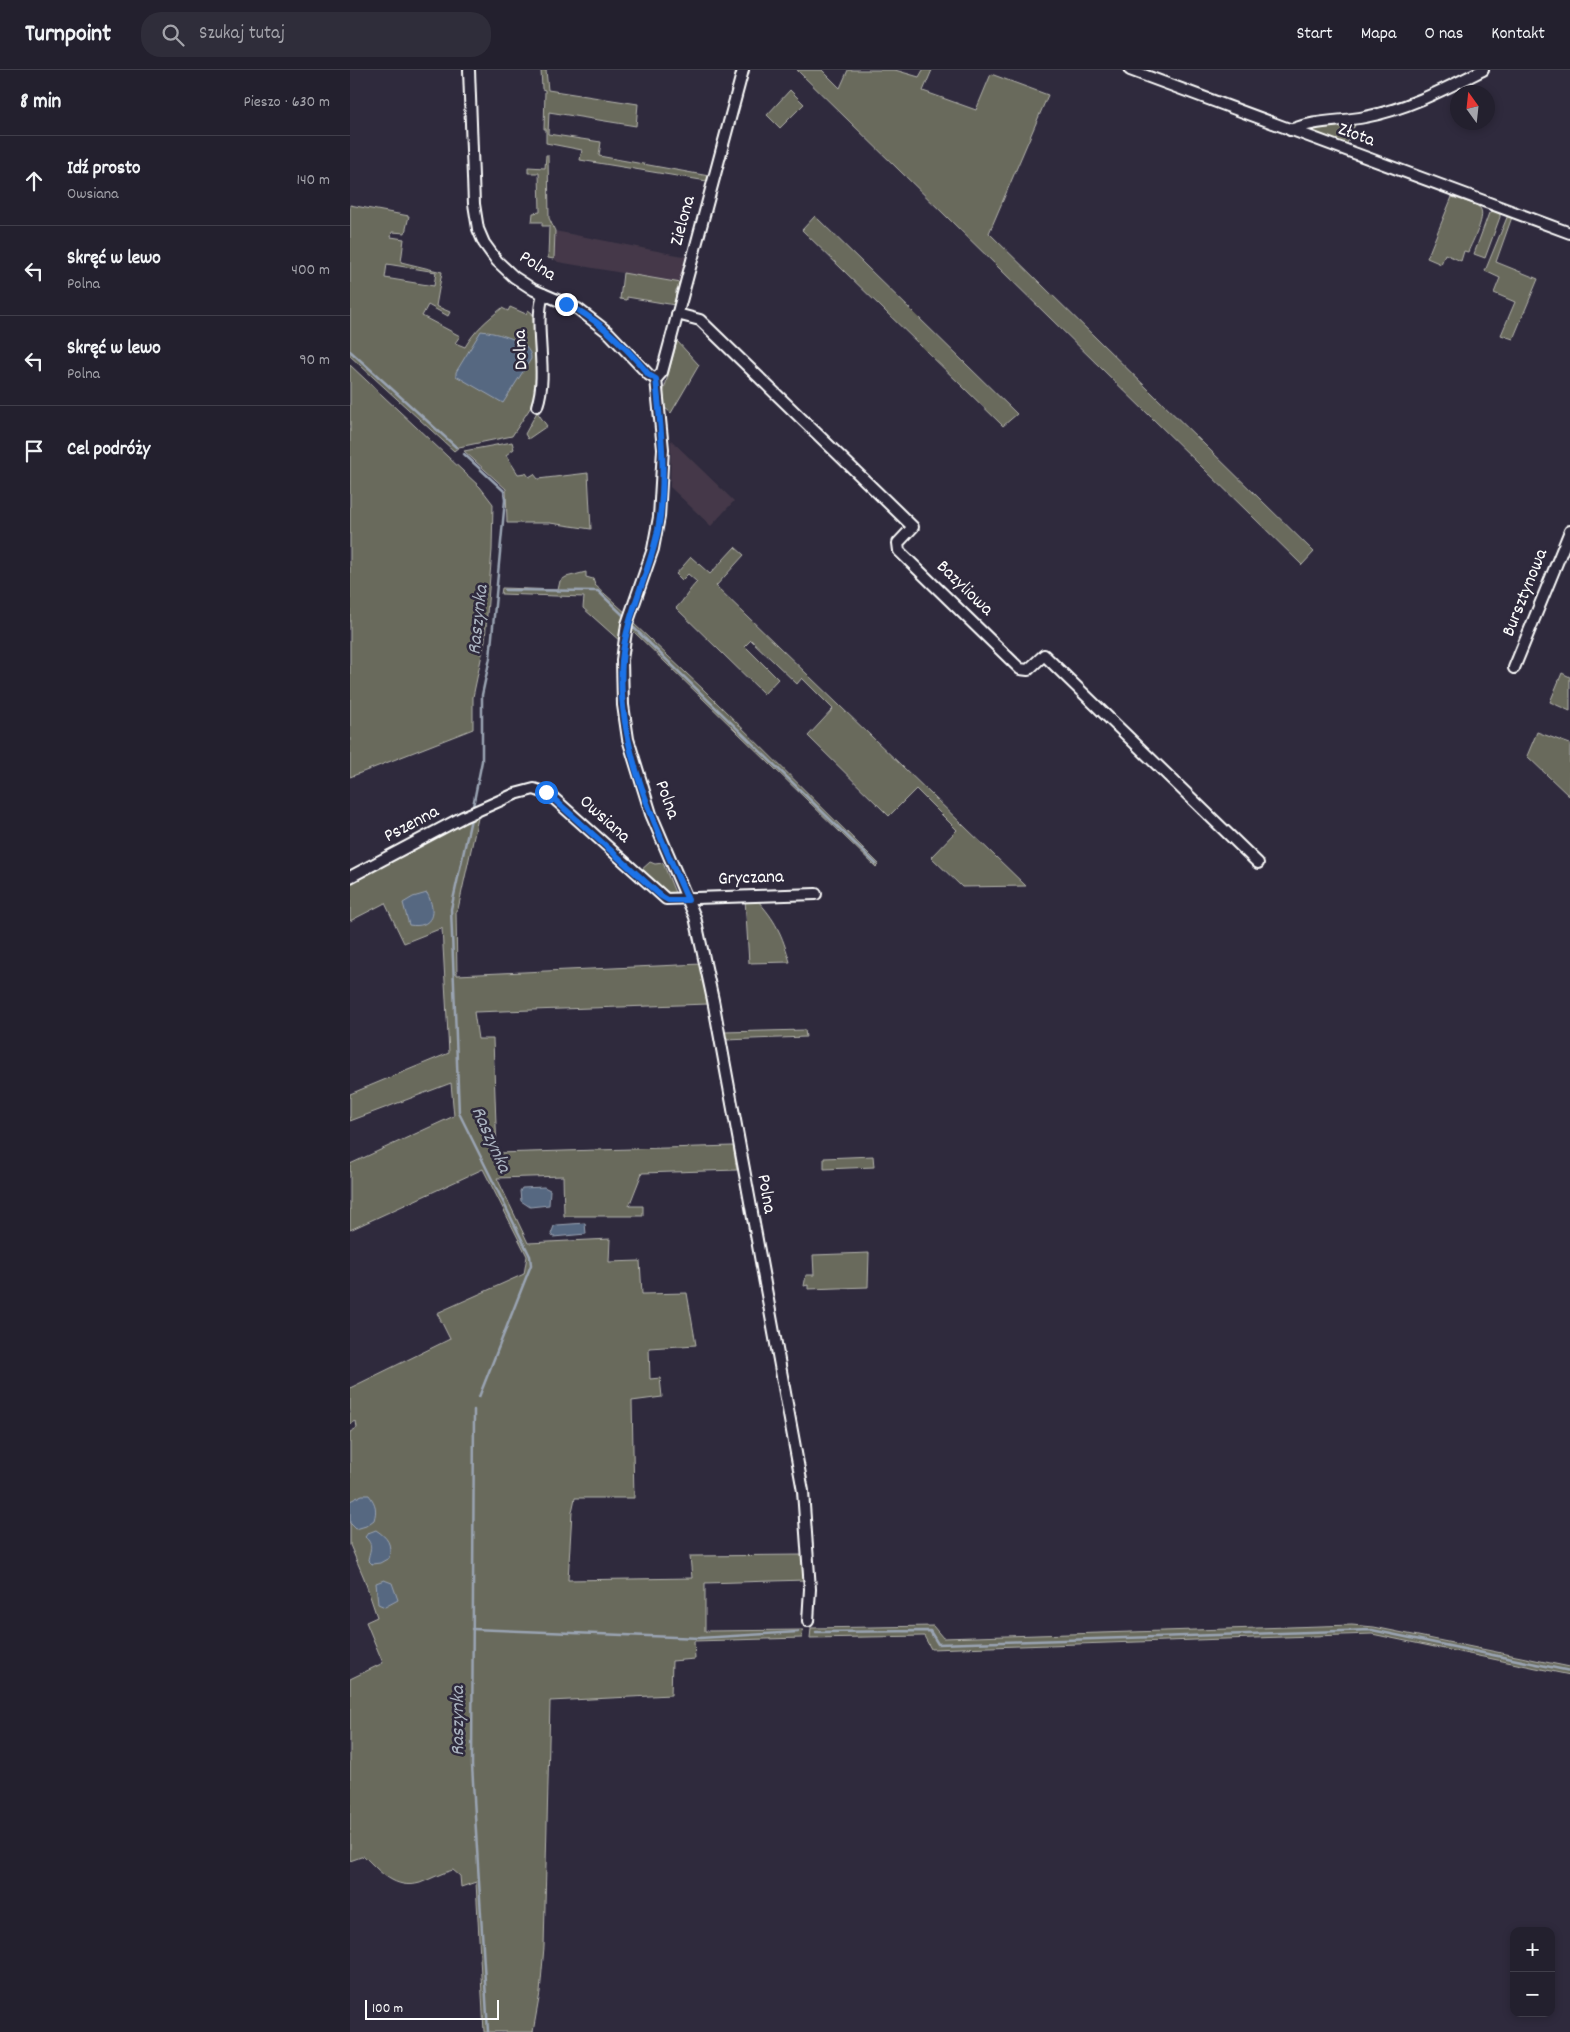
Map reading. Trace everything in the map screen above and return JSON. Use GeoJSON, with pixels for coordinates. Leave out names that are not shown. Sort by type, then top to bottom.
{"type":"FeatureCollection","features":[{"type":"Feature","properties":{"kind":"street","name":"Polna"},"geometry":{"type":"LineString","coordinates":[[469,70],[471,150],[478,229],[484,243],[497,261],[514,277],[543,294],[578,309],[609,333],[649,375],[656,379],[663,449],[659,517],[653,549],[628,624],[622,660],[622,690],[628,739],[651,814],[695,917],[713,1000],[803,1491],[810,1589],[808,1621]]}},
{"type":"Feature","properties":{"kind":"street","name":"Zielona"},"geometry":{"type":"LineString","coordinates":[[656,379],[662,372],[743,70]]}},
{"type":"Feature","properties":{"kind":"street","name":"Złota"},"geometry":{"type":"LineString","coordinates":[[1130,70],[1570,233]]}},
{"type":"Feature","properties":{"kind":"street"},"geometry":{"type":"LineString","coordinates":[[1290,130],[1310,122],[1362,118],[1403,107],[1483,70]]}},
{"type":"Feature","properties":{"kind":"street","name":"Dolna"},"geometry":{"type":"LineString","coordinates":[[536,406],[540,383],[538,310],[543,294]]}},
{"type":"Feature","properties":{"kind":"street","name":"Bazyliowa"},"geometry":{"type":"LineString","coordinates":[[678,314],[700,320],[913,527],[898,543],[899,551],[1020,669],[1030,668],[1044,655],[1258,862]]}},
{"type":"Feature","properties":{"kind":"street","name":"Bursztynowa"},"geometry":{"type":"LineString","coordinates":[[1514,668],[1570,531]]}},
{"type":"Feature","properties":{"kind":"street","name":"Owsiana"},"geometry":{"type":"LineString","coordinates":[[464,817],[514,794],[534,789],[542,790],[661,896],[668,900],[688,900]]}},
{"type":"Feature","properties":{"kind":"street","name":"Pszenna"},"geometry":{"type":"LineString","coordinates":[[350,877],[464,817]]}},
{"type":"Feature","properties":{"kind":"street","name":"Gryczana"},"geometry":{"type":"LineString","coordinates":[[688,900],[816,894]]}},
{"type":"Feature","properties":{"kind":"shaded area"},"geometry":{"type":"Polygon","coordinates":[[[555,231],[688,257],[684,260],[681,283],[558,262],[554,259],[555,231]]]}},
{"type":"Feature","properties":{"kind":"shaded area"},"geometry":{"type":"Polygon","coordinates":[[[671,440],[734,501],[711,526],[670,487],[671,440]]]}},
{"type":"Feature","properties":{"kind":"green space"},"geometry":{"type":"Polygon","coordinates":[[[541,70],[546,70],[548,90],[638,104],[636,126],[549,112],[548,134],[601,142],[599,156],[709,176],[707,181],[580,160],[582,150],[546,143],[546,129],[544,129],[545,90],[542,89],[541,70]]]}},
{"type":"Feature","properties":{"kind":"green space"},"geometry":{"type":"Polygon","coordinates":[[[797,70],[822,70],[840,88],[848,70],[895,70],[919,77],[923,70],[932,70],[923,91],[976,110],[991,74],[1048,95],[989,233],[1314,552],[1302,565],[797,70]]]}},
{"type":"Feature","properties":{"kind":"green space"},"geometry":{"type":"Polygon","coordinates":[[[790,90],[804,104],[780,128],[767,115],[790,90]]]}},
{"type":"Feature","properties":{"kind":"green space"},"geometry":{"type":"Polygon","coordinates":[[[1357,120],[1346,146],[1305,131],[1306,128],[1357,120]]]}},
{"type":"Feature","properties":{"kind":"green space"},"geometry":{"type":"Polygon","coordinates":[[[546,155],[548,155],[549,218],[555,231],[554,259],[548,258],[549,226],[542,226],[542,222],[532,222],[533,213],[540,212],[539,173],[528,173],[528,167],[545,168],[546,155]]]}},
{"type":"Feature","properties":{"kind":"green space"},"geometry":{"type":"Polygon","coordinates":[[[1452,197],[1479,207],[1482,216],[1473,242],[1468,252],[1464,251],[1461,261],[1445,254],[1441,264],[1427,258],[1452,197]]]}},
{"type":"Feature","properties":{"kind":"green space"},"geometry":{"type":"Polygon","coordinates":[[[350,205],[409,216],[405,233],[392,232],[391,237],[404,239],[401,262],[442,272],[436,306],[450,312],[448,316],[428,305],[422,316],[460,336],[455,343],[465,347],[481,326],[502,308],[508,311],[510,307],[526,314],[528,310],[532,313],[536,343],[536,399],[512,436],[459,447],[454,451],[350,356],[350,205]],[[387,264],[385,278],[434,286],[436,272],[387,264]]]}},
{"type":"Feature","properties":{"kind":"green space"},"geometry":{"type":"Polygon","coordinates":[[[1493,211],[1500,213],[1500,217],[1485,258],[1474,254],[1489,213],[1493,211]]]}},
{"type":"Feature","properties":{"kind":"green space"},"geometry":{"type":"Polygon","coordinates":[[[1508,215],[1512,217],[1496,262],[1538,279],[1513,339],[1501,335],[1515,302],[1494,293],[1500,278],[1485,271],[1508,215]]]}},
{"type":"Feature","properties":{"kind":"green space"},"geometry":{"type":"Polygon","coordinates":[[[815,216],[1017,414],[1003,426],[802,230],[815,216]]]}},
{"type":"Feature","properties":{"kind":"green space"},"geometry":{"type":"Polygon","coordinates":[[[623,273],[681,283],[676,290],[675,305],[627,297],[627,300],[620,299],[623,273]]]}},
{"type":"Feature","properties":{"kind":"green space"},"geometry":{"type":"Polygon","coordinates":[[[677,341],[699,365],[671,413],[664,407],[663,394],[677,341]]]}},
{"type":"Feature","properties":{"kind":"green space"},"geometry":{"type":"Polygon","coordinates":[[[350,365],[480,487],[493,504],[492,550],[485,640],[473,697],[473,729],[350,777],[350,365]]]}},
{"type":"Feature","properties":{"kind":"green space"},"geometry":{"type":"Polygon","coordinates":[[[537,412],[547,426],[528,439],[525,434],[537,412]]]}},
{"type":"Feature","properties":{"kind":"green space"},"geometry":{"type":"Polygon","coordinates":[[[512,442],[514,449],[506,455],[518,474],[526,473],[529,477],[534,474],[538,479],[588,473],[591,529],[550,523],[507,523],[506,489],[464,451],[512,442]]]}},
{"type":"Feature","properties":{"kind":"green space"},"geometry":{"type":"Polygon","coordinates":[[[735,547],[744,555],[716,586],[1026,886],[962,887],[931,857],[957,830],[916,789],[889,816],[808,736],[833,709],[802,678],[797,684],[751,640],[745,646],[778,679],[764,694],[676,608],[697,582],[688,574],[682,580],[676,574],[691,557],[710,574],[735,547]]]}},
{"type":"Feature","properties":{"kind":"green space"},"geometry":{"type":"Polygon","coordinates":[[[586,572],[586,577],[593,579],[595,585],[627,614],[621,642],[583,608],[584,597],[501,594],[502,588],[558,590],[560,581],[566,577],[586,572]]]}},
{"type":"Feature","properties":{"kind":"green space"},"geometry":{"type":"Polygon","coordinates":[[[633,623],[703,689],[879,864],[876,867],[632,630],[633,623]]]}},
{"type":"Feature","properties":{"kind":"green space"},"geometry":{"type":"Polygon","coordinates":[[[1562,673],[1570,677],[1570,711],[1550,702],[1562,673]]]}},
{"type":"Feature","properties":{"kind":"green space"},"geometry":{"type":"Polygon","coordinates":[[[1537,732],[1570,744],[1569,796],[1527,756],[1537,732]]]}},
{"type":"Feature","properties":{"kind":"green space"},"geometry":{"type":"Polygon","coordinates":[[[478,818],[458,909],[456,910],[457,975],[701,964],[708,1004],[474,1012],[478,1039],[493,1039],[497,1153],[733,1146],[737,1170],[642,1173],[629,1206],[643,1206],[643,1216],[564,1216],[563,1176],[497,1178],[528,1243],[610,1239],[609,1262],[640,1261],[642,1294],[687,1293],[696,1345],[649,1348],[650,1379],[660,1378],[662,1397],[632,1401],[634,1498],[575,1498],[572,1512],[568,1580],[692,1578],[690,1556],[805,1555],[806,1580],[705,1583],[705,1631],[803,1630],[802,1638],[694,1641],[695,1659],[672,1661],[671,1695],[550,1701],[544,1947],[540,1993],[533,2032],[484,2032],[476,1882],[461,1887],[460,1876],[453,1870],[420,1883],[403,1884],[382,1873],[364,1856],[350,1861],[350,1679],[383,1663],[366,1622],[377,1617],[364,1578],[350,1545],[350,1432],[357,1428],[356,1421],[350,1424],[350,1388],[450,1339],[437,1313],[524,1274],[527,1256],[483,1169],[350,1230],[350,1164],[454,1116],[451,1083],[350,1121],[350,1094],[449,1053],[442,928],[404,943],[385,903],[350,921],[350,882],[457,826],[478,818]]]}},
{"type":"Feature","properties":{"kind":"green space"},"geometry":{"type":"Polygon","coordinates":[[[650,862],[655,864],[663,863],[676,895],[666,895],[640,871],[650,862]]]}},
{"type":"Feature","properties":{"kind":"green space"},"geometry":{"type":"Polygon","coordinates":[[[745,899],[756,899],[769,914],[781,936],[790,962],[749,963],[745,899]]]}},
{"type":"Feature","properties":{"kind":"green space"},"geometry":{"type":"Polygon","coordinates":[[[805,1030],[806,1037],[725,1040],[724,1032],[805,1030]]]}},
{"type":"Feature","properties":{"kind":"green space"},"geometry":{"type":"Polygon","coordinates":[[[873,1156],[874,1167],[824,1169],[824,1158],[873,1156]]]}},
{"type":"Feature","properties":{"kind":"green space"},"geometry":{"type":"Polygon","coordinates":[[[869,1253],[868,1287],[808,1289],[808,1285],[804,1286],[806,1275],[814,1275],[813,1255],[869,1253]]]}},
{"type":"Feature","properties":{"kind":"green space"},"geometry":{"type":"Polygon","coordinates":[[[1352,1625],[1374,1627],[1570,1667],[1570,1675],[1372,1634],[931,1649],[924,1636],[810,1638],[811,1628],[933,1626],[943,1638],[1352,1625]]]}},
{"type":"Feature","properties":{"kind":"water"},"geometry":{"type":"Polygon","coordinates":[[[481,331],[520,342],[530,352],[531,359],[503,403],[456,376],[456,372],[481,331]]]}},
{"type":"Feature","properties":{"kind":"water"},"geometry":{"type":"Polygon","coordinates":[[[427,893],[432,907],[431,918],[428,922],[417,926],[409,925],[403,903],[413,897],[427,893]]]}},
{"type":"Feature","properties":{"kind":"water"},"geometry":{"type":"Polygon","coordinates":[[[544,1187],[550,1190],[549,1205],[530,1207],[521,1201],[520,1191],[522,1188],[544,1187]]]}},
{"type":"Feature","properties":{"kind":"water"},"geometry":{"type":"Polygon","coordinates":[[[585,1223],[586,1234],[553,1237],[551,1234],[554,1226],[557,1225],[585,1223]]]}},
{"type":"Feature","properties":{"kind":"water"},"geometry":{"type":"Polygon","coordinates":[[[362,1495],[369,1495],[371,1498],[376,1510],[375,1516],[374,1520],[366,1526],[356,1529],[350,1523],[350,1501],[362,1495]]]}},
{"type":"Feature","properties":{"kind":"water"},"geometry":{"type":"Polygon","coordinates":[[[376,1530],[388,1542],[390,1553],[389,1558],[380,1563],[372,1564],[368,1560],[370,1545],[365,1537],[368,1533],[376,1530]]]}},
{"type":"Feature","properties":{"kind":"water"},"geometry":{"type":"Polygon","coordinates":[[[384,1580],[392,1583],[398,1600],[385,1607],[378,1604],[376,1583],[384,1580]]]}},
{"type":"Feature","properties":{"kind":"waterway","name":"Raszynka"},"geometry":{"type":"LineString","coordinates":[[350,351],[456,447]]}},
{"type":"Feature","properties":{"kind":"waterway","name":"Raszynka"},"geometry":{"type":"LineString","coordinates":[[464,454],[504,491],[505,500],[490,658],[482,695],[482,761],[473,806]]}},
{"type":"Feature","properties":{"kind":"waterway"},"geometry":{"type":"LineString","coordinates":[[505,590],[598,591],[623,615]]}},
{"type":"Feature","properties":{"kind":"waterway"},"geometry":{"type":"LineString","coordinates":[[634,628],[876,864]]}},
{"type":"Feature","properties":{"kind":"waterway","name":"Raszynka"},"geometry":{"type":"LineString","coordinates":[[471,819],[451,909],[459,1113],[530,1256],[531,1265],[479,1397]]}},
{"type":"Feature","properties":{"kind":"waterway","name":"Raszynka"},"geometry":{"type":"LineString","coordinates":[[474,1410],[472,1765],[488,2032]]}},
{"type":"Feature","properties":{"kind":"waterway"},"geometry":{"type":"LineString","coordinates":[[472,1629],[700,1638],[798,1632]]}},
{"type":"Feature","properties":{"kind":"waterway"},"geometry":{"type":"LineString","coordinates":[[816,1632],[930,1631],[938,1644],[1372,1630],[1570,1671]]}},
{"type":"Feature","properties":{"kind":"route"},"geometry":{"type":"LineString","coordinates":[[546,792],[661,896],[668,900],[688,900],[651,814],[633,757],[628,739],[622,690],[622,660],[628,624],[658,529],[663,449],[656,379],[652,378],[609,333],[578,309],[566,304]]}}]}
